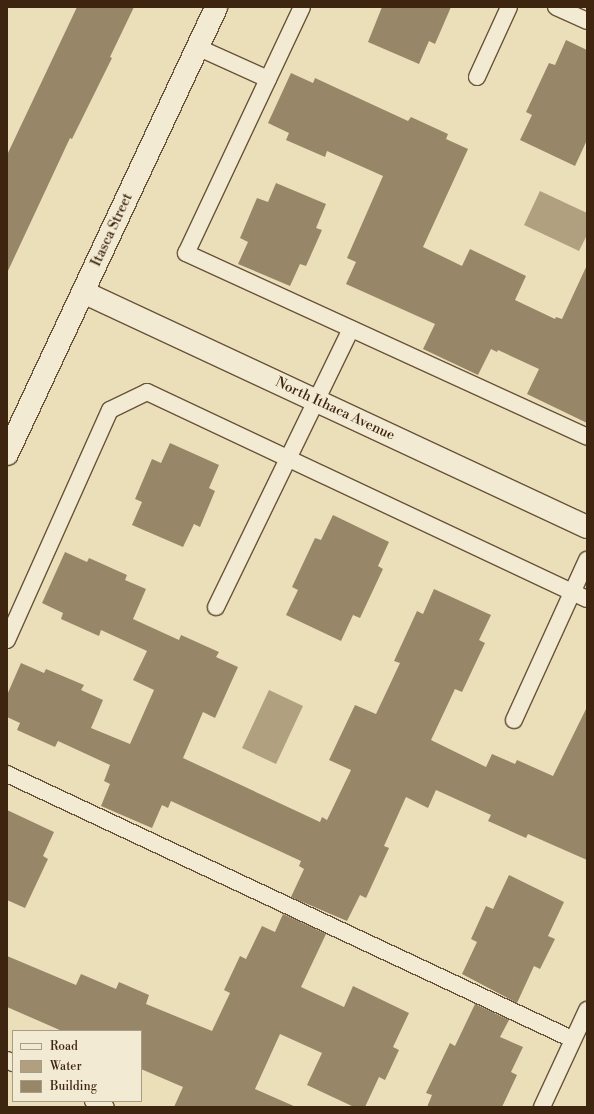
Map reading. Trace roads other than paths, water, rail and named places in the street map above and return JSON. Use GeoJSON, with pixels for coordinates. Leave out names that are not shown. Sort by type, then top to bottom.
{"type":"FeatureCollection","features":[{"type":"Feature","properties":{"kind":"street","name":"Itasca Street"},"geometry":{"type":"LineString","coordinates":[[7,454],[216,7]]}},
{"type":"Feature","properties":{"kind":"street","name":"North Ithaca Avenue"},"geometry":{"type":"LineString","coordinates":[[83,292],[587,527]]}},
{"type":"Feature","properties":{"kind":"lane"},"geometry":{"type":"LineString","coordinates":[[302,7],[186,253],[587,437]]}},
{"type":"Feature","properties":{"kind":"lane"},"geometry":{"type":"LineString","coordinates":[[477,77],[509,7]]}},
{"type":"Feature","properties":{"kind":"lane"},"geometry":{"type":"LineString","coordinates":[[556,7],[587,21]]}},
{"type":"Feature","properties":{"kind":"lane"},"geometry":{"type":"LineString","coordinates":[[198,47],[268,79]]}},
{"type":"Feature","properties":{"kind":"lane"},"geometry":{"type":"LineString","coordinates":[[216,607],[351,329]]}},
{"type":"Feature","properties":{"kind":"lane"},"geometry":{"type":"LineString","coordinates":[[7,640],[110,410],[147,392],[587,599]]}},
{"type":"Feature","properties":{"kind":"lane"},"geometry":{"type":"LineString","coordinates":[[514,720],[587,560]]}},
{"type":"Feature","properties":{"kind":"lane"},"geometry":{"type":"LineString","coordinates":[[7,774],[572,1039]]}},
{"type":"Feature","properties":{"kind":"lane"},"geometry":{"type":"LineString","coordinates":[[542,1107],[572,1039],[587,1010]]}},
{"type":"Feature","properties":{"kind":"lane"},"geometry":{"type":"LineString","coordinates":[[96,1102],[106,1107]]}},
{"type":"Feature","properties":{"kind":"water"},"geometry":{"type":"Polygon","coordinates":[[[540,191],[587,213],[587,235],[579,251],[524,225],[540,191]]]}},
{"type":"Feature","properties":{"kind":"water"},"geometry":{"type":"Polygon","coordinates":[[[269,690],[303,706],[276,764],[242,748],[269,690]]]}}]}
